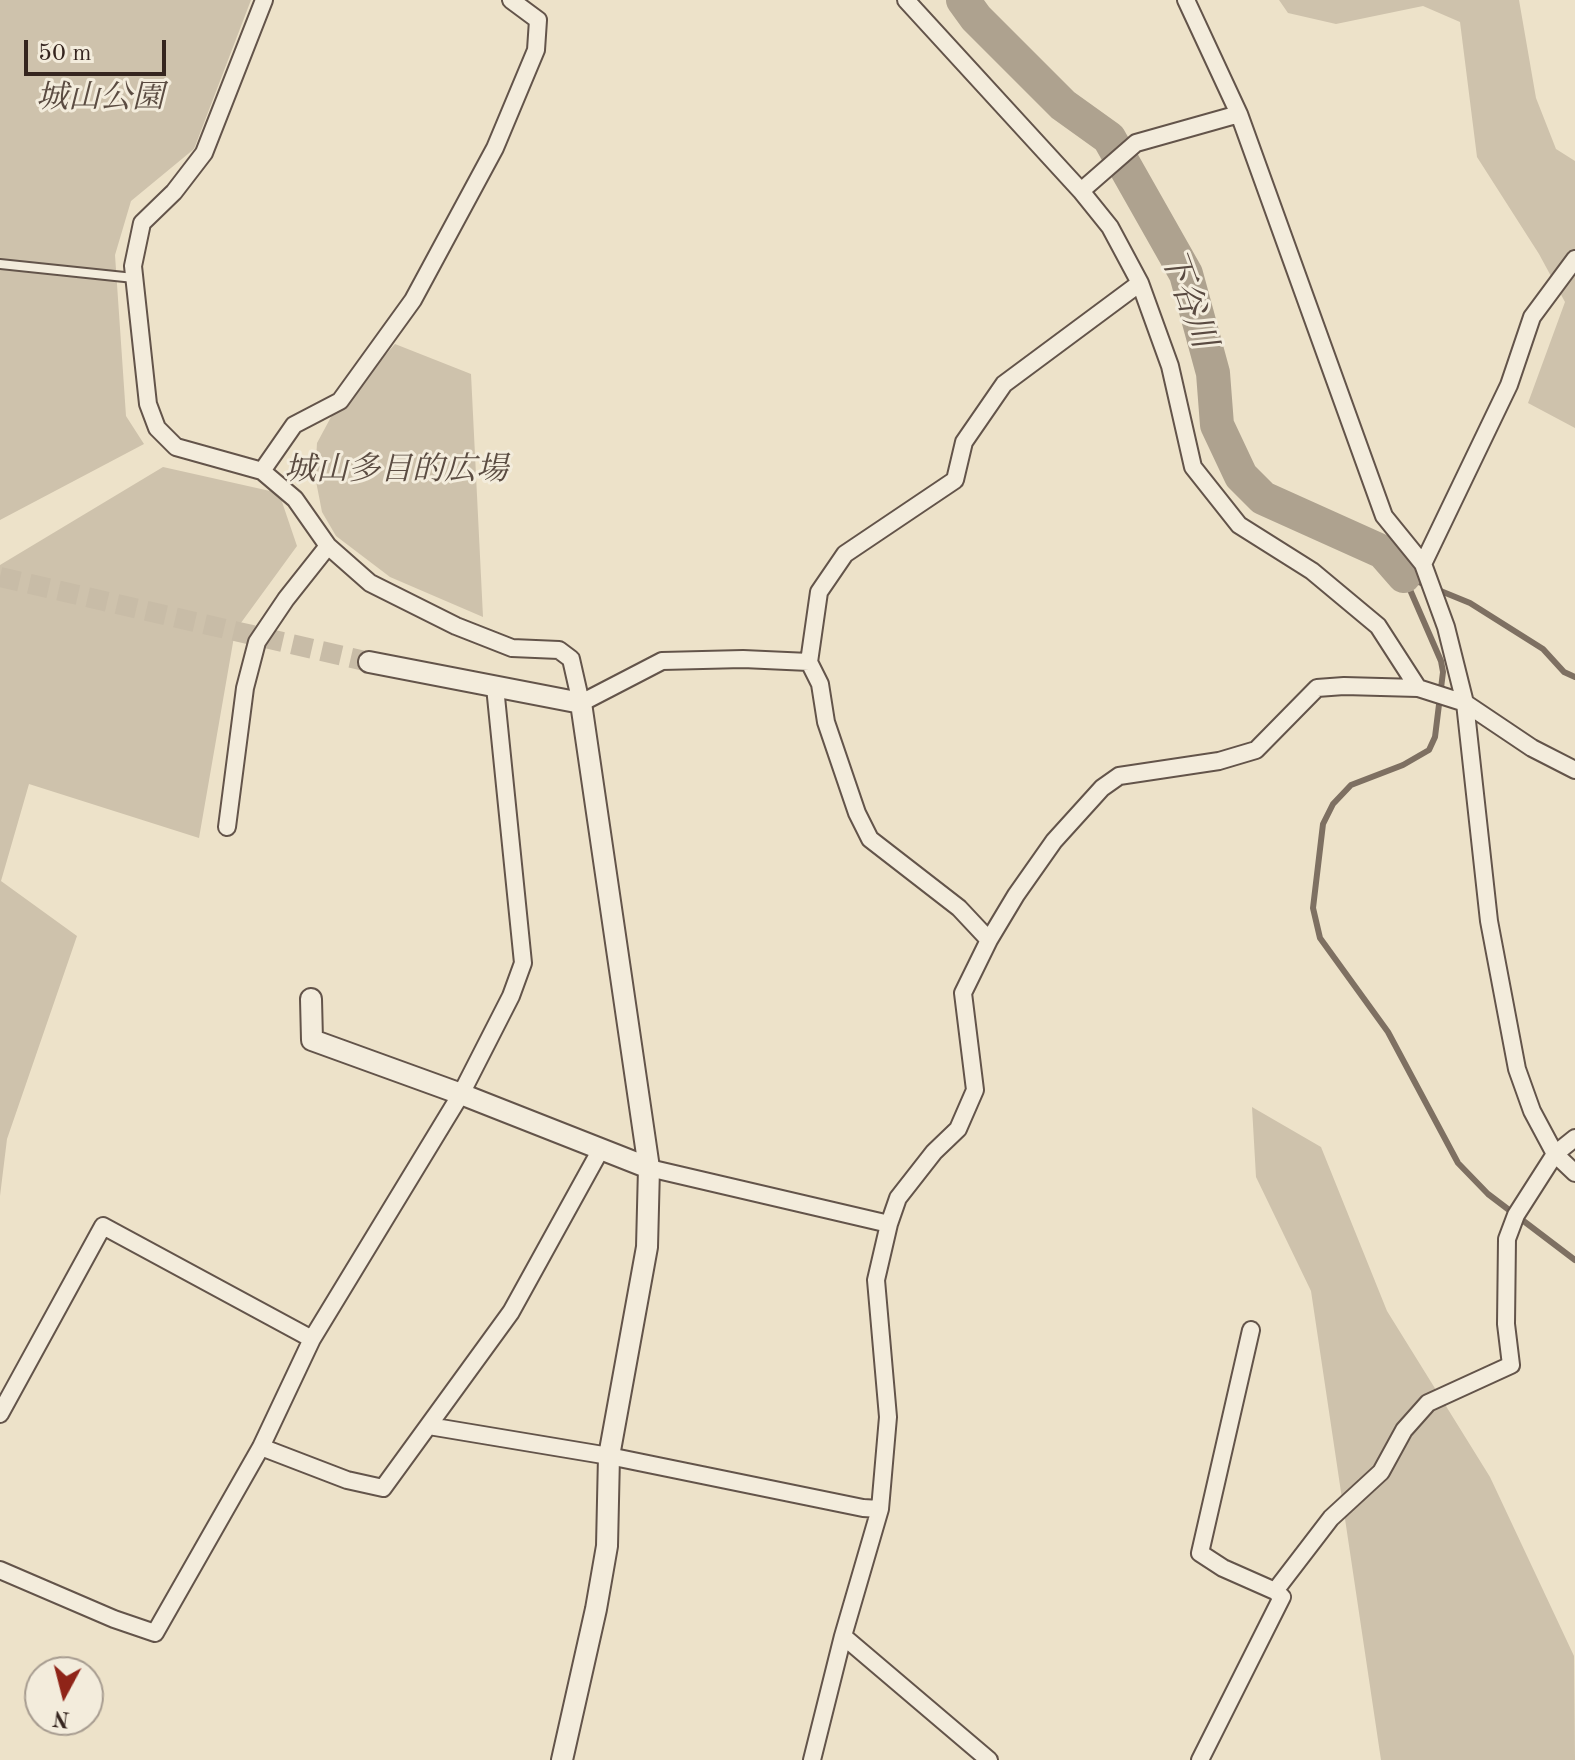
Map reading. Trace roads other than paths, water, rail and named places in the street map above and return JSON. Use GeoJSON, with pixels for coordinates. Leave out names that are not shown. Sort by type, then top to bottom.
{"type":"FeatureCollection","features":[{"type":"Feature","properties":{"kind":"street"},"geometry":{"type":"LineString","coordinates":[[264,0],[204,153],[174,192],[142,223],[133,266],[148,404],[157,428],[176,447],[262,471],[295,499],[328,546],[370,583],[456,626],[512,648],[559,650],[571,659],[581,703],[649,1168],[647,1247],[609,1456],[607,1546],[562,1760]]}},
{"type":"Feature","properties":{"kind":"street"},"geometry":{"type":"LineString","coordinates":[[262,471],[294,425],[340,401],[413,300],[495,148],[536,50],[538,20],[511,0]]}},
{"type":"Feature","properties":{"kind":"street"},"geometry":{"type":"LineString","coordinates":[[906,0],[1081,191],[1110,227],[1140,283],[1170,366],[1193,467],[1239,525],[1312,571],[1378,626],[1418,688]]}},
{"type":"Feature","properties":{"kind":"street"},"geometry":{"type":"LineString","coordinates":[[1186,0],[1239,114],[1384,516],[1423,564],[1446,627],[1465,703],[1489,921],[1517,1069],[1532,1111],[1555,1154],[1575,1173]]}},
{"type":"Feature","properties":{"kind":"street"},"geometry":{"type":"LineString","coordinates":[[1081,191],[1136,143],[1239,114]]}},
{"type":"Feature","properties":{"kind":"street"},"geometry":{"type":"LineString","coordinates":[[1423,564],[1509,385],[1532,317],[1575,259]]}},
{"type":"Feature","properties":{"kind":"street"},"geometry":{"type":"LineString","coordinates":[[989,940],[959,908],[870,839],[826,722],[820,684],[809,662],[819,592],[845,554],[955,480],[964,442],[1004,384],[1140,283]]}},
{"type":"Feature","properties":{"kind":"street"},"geometry":{"type":"LineString","coordinates":[[227,827],[245,688],[257,642],[328,546]]}},
{"type":"Feature","properties":{"kind":"street"},"geometry":{"type":"LineString","coordinates":[[369,662],[581,703],[662,661],[743,659],[809,662]]}},
{"type":"Feature","properties":{"kind":"street"},"geometry":{"type":"LineString","coordinates":[[0,1570],[114,1619],[155,1633],[261,1447],[312,1339],[461,1094],[511,996],[523,963],[495,687]]}},
{"type":"Feature","properties":{"kind":"street"},"geometry":{"type":"LineString","coordinates":[[812,1760],[843,1636],[880,1509],[888,1417],[876,1280],[889,1224],[898,1198],[934,1152],[958,1129],[975,1090],[963,993],[989,940],[1054,841],[1102,788],[1119,776],[1219,761],[1256,750],[1317,688],[1418,688],[1465,703],[1532,748],[1575,770]]}},
{"type":"Feature","properties":{"kind":"street"},"geometry":{"type":"LineString","coordinates":[[311,999],[312,1040],[461,1094],[649,1168],[889,1224]]}},
{"type":"Feature","properties":{"kind":"street"},"geometry":{"type":"LineString","coordinates":[[1275,1591],[1331,1518],[1381,1472],[1404,1430],[1428,1403],[1511,1365],[1506,1324],[1507,1239],[1516,1215],[1555,1154],[1575,1138]]}},
{"type":"Feature","properties":{"kind":"street"},"geometry":{"type":"LineString","coordinates":[[261,1447],[347,1480],[383,1488],[511,1312],[601,1149]]}},
{"type":"Feature","properties":{"kind":"street"},"geometry":{"type":"LineString","coordinates":[[0,1414],[103,1226],[312,1339]]}},
{"type":"Feature","properties":{"kind":"street"},"geometry":{"type":"LineString","coordinates":[[1200,1760],[1282,1597],[1200,1553],[1251,1330]]}},
{"type":"Feature","properties":{"kind":"street"},"geometry":{"type":"LineString","coordinates":[[429,1426],[609,1456],[880,1509]]}},
{"type":"Feature","properties":{"kind":"street"},"geometry":{"type":"LineString","coordinates":[[843,1636],[989,1760]]}},
{"type":"Feature","properties":{"kind":"lane"},"geometry":{"type":"LineString","coordinates":[[0,264],[134,278]]}},
{"type":"Feature","properties":{"kind":"waterway","name":"下谷川"},"geometry":{"type":"LineString","coordinates":[[963,0],[976,18],[1063,105],[1109,138],[1186,274],[1213,373],[1217,425],[1241,476],[1263,498],[1383,552],[1404,576]]}},
{"type":"Feature","properties":{"kind":"waterway"},"geometry":{"type":"LineString","coordinates":[[1404,576],[1441,661],[1443,672],[1435,737],[1429,750],[1403,765],[1351,785],[1333,804],[1323,824],[1313,908],[1320,938],[1388,1032],[1458,1163],[1488,1194],[1575,1260]]}},
{"type":"Feature","properties":{"kind":"waterway"},"geometry":{"type":"LineString","coordinates":[[1404,576],[1470,603],[1543,649],[1564,672],[1575,677]]}},
{"type":"Feature","properties":{"kind":"tunnel"},"geometry":{"type":"LineString","coordinates":[[0,577],[369,662]]}},
{"type":"Feature","properties":{"kind":"park label","name":"城山公園"},"geometry":{"type":"Point","coordinates":[100,99]}},
{"type":"Feature","properties":{"kind":"park label","name":"城山多目的広場"},"geometry":{"type":"Point","coordinates":[396,471]}}]}
